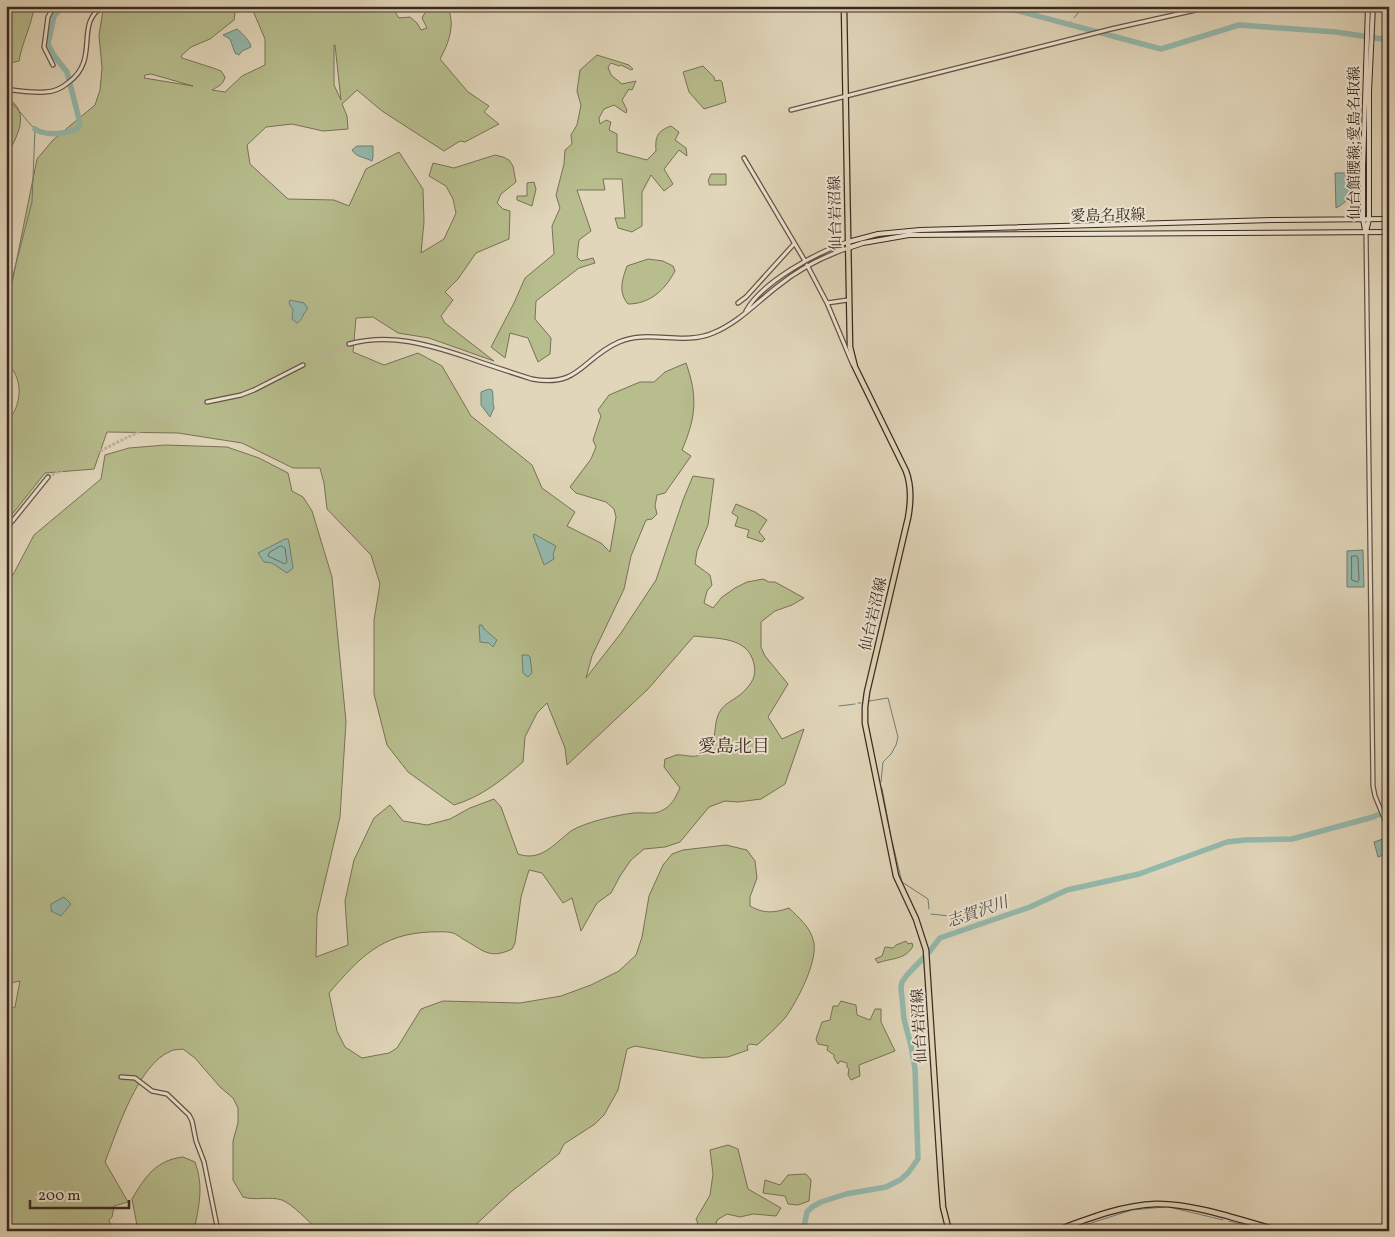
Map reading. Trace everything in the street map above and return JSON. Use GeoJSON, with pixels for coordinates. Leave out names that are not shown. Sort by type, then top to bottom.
{"type":"FeatureCollection","features":[{"type":"Feature","properties":{"kind":"main road","name":"仙台岩沼線"},"geometry":{"type":"LineString","coordinates":[[844,6],[850,347],[854,368],[901,459],[910,482],[911,496],[908,518],[867,692],[865,718],[876,784],[896,876],[924,942],[928,958],[943,1207],[949,1231]]}},
{"type":"Feature","properties":{"kind":"main road","name":"仙台館腰線;愛島名取線"},"geometry":{"type":"LineString","coordinates":[[1368,6],[1370,30]]}},
{"type":"Feature","properties":{"kind":"main road","name":"仙台館腰線;愛島名取線"},"geometry":{"type":"LineString","coordinates":[[1366,232],[1363,219],[1363,131],[1373,6]]}},
{"type":"Feature","properties":{"kind":"main road","name":"仙台館腰線;愛島名取線"},"geometry":{"type":"LineString","coordinates":[[1366,232],[1370,219],[1369,44]]}},
{"type":"Feature","properties":{"kind":"main road","name":"愛島名取線"},"geometry":{"type":"LineString","coordinates":[[848,245],[878,234],[920,230],[1191,224],[1274,220],[1389,219]]}},
{"type":"Feature","properties":{"kind":"main road","name":"愛島名取線"},"geometry":{"type":"LineString","coordinates":[[848,245],[909,235],[1389,232]]}},
{"type":"Feature","properties":{"kind":"main road"},"geometry":{"type":"LineString","coordinates":[[1055,1231],[1109,1212],[1154,1204],[1186,1207],[1280,1231]]}},
{"type":"Feature","properties":{"kind":"street"},"geometry":{"type":"LineString","coordinates":[[53,65],[46,54],[44,38],[48,17],[54,6]]}},
{"type":"Feature","properties":{"kind":"street"},"geometry":{"type":"LineString","coordinates":[[6,90],[46,92],[65,85],[73,79],[84,65],[90,22],[97,11],[104,6]]}},
{"type":"Feature","properties":{"kind":"street"},"geometry":{"type":"LineString","coordinates":[[791,110],[1106,30],[1214,6]]}},
{"type":"Feature","properties":{"kind":"street"},"geometry":{"type":"LineString","coordinates":[[744,158],[805,261]]}},
{"type":"Feature","properties":{"kind":"street"},"geometry":{"type":"LineString","coordinates":[[1366,232],[1373,786],[1375,796],[1389,830]]}},
{"type":"Feature","properties":{"kind":"street"},"geometry":{"type":"LineString","coordinates":[[738,303],[746,297],[794,244]]}},
{"type":"Feature","properties":{"kind":"street"},"geometry":{"type":"LineString","coordinates":[[746,312],[749,306],[770,286],[805,261],[848,245]]}},
{"type":"Feature","properties":{"kind":"street"},"geometry":{"type":"LineString","coordinates":[[350,344],[372,340],[398,339],[413,341],[532,380],[553,382],[572,376],[619,342],[637,338],[685,339],[702,337],[724,328],[778,285],[807,266],[848,245]]}},
{"type":"Feature","properties":{"kind":"street"},"geometry":{"type":"LineString","coordinates":[[807,266],[827,303],[854,368]]}},
{"type":"Feature","properties":{"kind":"street"},"geometry":{"type":"LineString","coordinates":[[827,303],[848,300]]}},
{"type":"Feature","properties":{"kind":"street"},"geometry":{"type":"LineString","coordinates":[[207,402],[254,390],[304,365]]}},
{"type":"Feature","properties":{"kind":"street"},"geometry":{"type":"LineString","coordinates":[[6,529],[48,477]]}},
{"type":"Feature","properties":{"kind":"street"},"geometry":{"type":"LineString","coordinates":[[121,1077],[135,1078],[152,1090],[167,1094],[189,1115],[204,1162],[218,1231]]}},
{"type":"Feature","properties":{"kind":"green space"},"geometry":{"type":"Polygon","coordinates":[[[6,6],[34,6],[19,61],[6,64],[6,6]]]}},
{"type":"Feature","properties":{"kind":"green space"},"geometry":{"type":"Polygon","coordinates":[[[114,6],[236,6],[234,20],[210,39],[191,47],[181,56],[182,58],[221,71],[225,77],[224,80],[212,90],[225,92],[242,76],[265,65],[265,39],[251,6],[391,6],[399,18],[410,17],[421,30],[427,28],[422,18],[429,6],[447,6],[450,13],[451,26],[446,46],[440,59],[468,92],[489,106],[484,112],[499,124],[465,142],[460,141],[444,151],[382,111],[357,90],[342,104],[347,116],[348,129],[323,131],[292,124],[266,127],[247,145],[250,164],[288,199],[334,200],[349,206],[366,169],[399,152],[423,189],[424,222],[421,253],[444,239],[456,213],[453,199],[446,186],[429,176],[433,163],[454,168],[495,155],[509,160],[513,166],[516,182],[501,194],[497,203],[503,209],[510,211],[509,239],[476,253],[458,279],[445,292],[453,300],[441,316],[445,323],[494,361],[429,338],[398,333],[373,317],[356,318],[353,352],[384,365],[418,353],[442,366],[471,416],[532,465],[542,488],[575,512],[567,526],[601,543],[610,552],[616,517],[614,509],[606,502],[576,493],[570,487],[591,459],[596,447],[593,440],[601,416],[598,410],[609,395],[640,382],[654,382],[665,372],[686,363],[694,397],[694,407],[693,417],[682,450],[691,456],[665,493],[657,495],[655,506],[657,514],[652,519],[646,520],[631,556],[624,589],[592,656],[586,678],[621,633],[656,580],[693,476],[714,479],[708,525],[697,551],[695,564],[710,575],[712,585],[707,591],[704,603],[713,608],[722,597],[735,588],[747,582],[763,579],[775,582],[804,598],[775,611],[761,622],[761,647],[765,656],[788,684],[768,717],[782,739],[804,729],[785,784],[761,799],[738,802],[725,801],[709,807],[680,842],[665,847],[644,849],[631,860],[611,893],[597,903],[581,931],[572,898],[563,903],[542,873],[529,870],[521,897],[515,943],[512,949],[492,954],[481,950],[451,932],[430,932],[398,937],[372,950],[329,993],[337,1031],[345,1047],[362,1058],[389,1053],[397,1048],[421,1009],[443,1001],[520,1003],[561,996],[591,985],[619,971],[636,955],[642,937],[649,896],[663,865],[672,854],[683,850],[726,845],[747,850],[755,861],[757,878],[750,897],[750,906],[769,912],[789,908],[809,930],[814,947],[806,980],[785,1018],[757,1045],[750,1044],[747,1046],[748,1050],[728,1057],[702,1058],[635,1046],[627,1049],[618,1090],[604,1115],[595,1124],[564,1144],[559,1154],[512,1191],[469,1231],[318,1231],[296,1209],[282,1200],[243,1197],[233,1180],[233,1141],[238,1123],[238,1108],[233,1098],[220,1087],[195,1058],[183,1049],[171,1051],[159,1058],[148,1069],[122,1117],[105,1162],[128,1202],[114,1206],[112,1217],[109,1220],[112,1231],[6,1231],[6,1010],[15,1007],[20,981],[6,984],[6,588],[34,535],[101,479],[105,455],[129,448],[165,445],[227,447],[259,458],[288,473],[292,491],[303,497],[312,511],[332,577],[346,722],[340,817],[317,915],[316,957],[348,945],[345,901],[354,860],[374,818],[390,805],[403,821],[427,825],[450,819],[470,808],[494,799],[501,807],[518,854],[526,856],[540,854],[571,831],[593,822],[627,814],[658,812],[671,804],[680,788],[664,767],[665,759],[676,755],[695,756],[707,750],[713,741],[719,713],[725,706],[744,692],[755,674],[751,655],[745,648],[722,639],[694,636],[648,689],[567,765],[565,748],[547,703],[537,713],[525,737],[523,762],[482,793],[454,805],[408,772],[387,745],[374,694],[374,620],[380,584],[371,555],[327,509],[320,468],[293,468],[242,443],[178,433],[107,432],[94,469],[45,473],[6,522],[6,423],[15,411],[19,389],[16,375],[12,369],[6,369],[6,313],[37,159],[53,140],[95,105],[100,90],[102,68],[99,35],[103,10],[114,6]],[[335,45],[334,85],[341,100],[335,45]],[[151,74],[145,75],[144,78],[193,86],[151,74]]]}},
{"type":"Feature","properties":{"kind":"green space"},"geometry":{"type":"Polygon","coordinates":[[[597,55],[629,65],[633,69],[611,63],[608,67],[611,75],[622,84],[636,81],[632,90],[629,89],[622,100],[627,110],[626,113],[614,105],[604,109],[599,118],[600,124],[606,120],[611,122],[609,130],[617,134],[617,152],[647,160],[656,151],[656,142],[660,132],[671,126],[679,132],[675,140],[686,148],[687,156],[679,150],[664,169],[673,184],[664,191],[651,175],[642,192],[642,226],[632,232],[618,228],[615,218],[625,218],[622,179],[603,179],[605,190],[577,190],[591,231],[579,240],[577,257],[581,261],[593,258],[595,263],[579,268],[536,301],[535,319],[551,338],[550,354],[538,362],[528,338],[510,333],[505,358],[491,347],[525,278],[554,254],[552,226],[560,208],[556,195],[564,164],[565,150],[572,144],[571,135],[577,125],[581,105],[577,91],[580,70],[597,55]]]}},
{"type":"Feature","properties":{"kind":"green space"},"geometry":{"type":"Polygon","coordinates":[[[703,66],[714,77],[715,81],[720,80],[722,82],[726,102],[704,109],[689,92],[683,72],[703,66]]]}},
{"type":"Feature","properties":{"kind":"green space"},"geometry":{"type":"Polygon","coordinates":[[[6,97],[19,110],[21,118],[18,134],[6,158],[6,97]]]}},
{"type":"Feature","properties":{"kind":"green space"},"geometry":{"type":"Polygon","coordinates":[[[711,174],[726,174],[726,185],[709,185],[708,181],[711,174]]]}},
{"type":"Feature","properties":{"kind":"green space"},"geometry":{"type":"Polygon","coordinates":[[[534,182],[536,189],[532,206],[517,200],[517,196],[527,196],[527,183],[534,182]]]}},
{"type":"Feature","properties":{"kind":"green space"},"geometry":{"type":"Polygon","coordinates":[[[648,259],[663,261],[673,266],[675,271],[667,284],[656,295],[643,302],[628,304],[622,290],[622,281],[627,266],[648,259]]]}},
{"type":"Feature","properties":{"kind":"green space"},"geometry":{"type":"Polygon","coordinates":[[[736,504],[755,512],[767,520],[759,532],[765,539],[762,542],[747,537],[749,530],[735,526],[738,517],[732,513],[736,504]]]}},
{"type":"Feature","properties":{"kind":"green space"},"geometry":{"type":"Polygon","coordinates":[[[906,941],[908,944],[912,943],[913,946],[906,954],[878,963],[875,959],[882,956],[885,947],[893,948],[906,941]]]}},
{"type":"Feature","properties":{"kind":"green space"},"geometry":{"type":"Polygon","coordinates":[[[841,1001],[856,1005],[857,1015],[870,1020],[875,1009],[881,1009],[881,1022],[895,1051],[859,1065],[860,1076],[851,1080],[848,1075],[847,1063],[840,1061],[838,1064],[834,1055],[827,1050],[828,1046],[818,1044],[816,1039],[822,1022],[830,1020],[833,1006],[838,1006],[841,1001]]]}},
{"type":"Feature","properties":{"kind":"green space"},"geometry":{"type":"Polygon","coordinates":[[[728,1145],[738,1149],[748,1189],[781,1208],[776,1216],[753,1214],[740,1217],[727,1214],[717,1220],[714,1231],[701,1231],[696,1219],[710,1195],[713,1174],[710,1150],[728,1145]]]}},
{"type":"Feature","properties":{"kind":"green space"},"geometry":{"type":"Polygon","coordinates":[[[183,1157],[195,1162],[198,1171],[200,1196],[194,1231],[138,1231],[132,1199],[147,1177],[158,1166],[183,1157]]]}},
{"type":"Feature","properties":{"kind":"green space"},"geometry":{"type":"Polygon","coordinates":[[[806,1174],[811,1180],[809,1201],[798,1205],[788,1204],[785,1196],[763,1193],[765,1180],[780,1185],[788,1175],[806,1174]]]}},
{"type":"Feature","properties":{"kind":"water"},"geometry":{"type":"Polygon","coordinates":[[[237,29],[251,45],[251,47],[242,51],[239,55],[235,53],[230,39],[223,35],[237,29]]]}},
{"type":"Feature","properties":{"kind":"water"},"geometry":{"type":"Polygon","coordinates":[[[357,146],[373,146],[372,161],[358,156],[352,150],[357,146]]]}},
{"type":"Feature","properties":{"kind":"water"},"geometry":{"type":"Polygon","coordinates":[[[1335,173],[1350,173],[1351,185],[1349,198],[1336,208],[1335,173]]]}},
{"type":"Feature","properties":{"kind":"water"},"geometry":{"type":"Polygon","coordinates":[[[290,300],[304,303],[307,307],[307,310],[297,323],[292,319],[293,310],[289,303],[290,300]]]}},
{"type":"Feature","properties":{"kind":"water"},"geometry":{"type":"Polygon","coordinates":[[[489,389],[492,390],[494,408],[490,417],[481,405],[481,392],[489,389]]]}},
{"type":"Feature","properties":{"kind":"water"},"geometry":{"type":"Polygon","coordinates":[[[533,535],[556,546],[553,554],[554,559],[544,565],[533,535]]]}},
{"type":"Feature","properties":{"kind":"water"},"geometry":{"type":"Polygon","coordinates":[[[288,539],[289,542],[293,568],[287,573],[272,563],[264,562],[258,553],[288,539]]]}},
{"type":"Feature","properties":{"kind":"water"},"geometry":{"type":"Polygon","coordinates":[[[1363,550],[1364,587],[1347,587],[1347,551],[1363,550]]]}},
{"type":"Feature","properties":{"kind":"water"},"geometry":{"type":"Polygon","coordinates":[[[479,625],[482,625],[497,640],[493,647],[489,643],[480,642],[479,625]]]}},
{"type":"Feature","properties":{"kind":"water"},"geometry":{"type":"Polygon","coordinates":[[[522,655],[530,657],[532,673],[528,677],[523,673],[522,655]]]}},
{"type":"Feature","properties":{"kind":"water"},"geometry":{"type":"Polygon","coordinates":[[[1386,838],[1389,842],[1389,853],[1378,857],[1374,842],[1386,838]]]}},
{"type":"Feature","properties":{"kind":"water"},"geometry":{"type":"Polygon","coordinates":[[[64,897],[71,904],[61,916],[51,911],[51,904],[64,897]]]}},
{"type":"Feature","properties":{"kind":"waterway"},"geometry":{"type":"LineString","coordinates":[[35,129],[50,134],[61,133],[77,129],[80,123],[67,72],[55,57],[48,44],[54,16],[63,6]]}},
{"type":"Feature","properties":{"kind":"waterway"},"geometry":{"type":"LineString","coordinates":[[1000,6],[1161,49],[1239,25],[1336,32],[1389,40]]}},
{"type":"Feature","properties":{"kind":"waterway"},"geometry":{"type":"LineString","coordinates":[[1074,18],[1078,13],[1077,6]]}},
{"type":"Feature","properties":{"kind":"waterway"},"geometry":{"type":"LineString","coordinates":[[6,100],[35,129],[32,202],[6,302]]}},
{"type":"Feature","properties":{"kind":"waterway"},"geometry":{"type":"LineString","coordinates":[[6,348],[10,364],[6,396]]}},
{"type":"Feature","properties":{"kind":"waterway"},"geometry":{"type":"LineString","coordinates":[[869,701],[888,698],[898,737],[891,754],[883,762],[881,782]]}},
{"type":"Feature","properties":{"kind":"waterway"},"geometry":{"type":"LineString","coordinates":[[839,706],[855,704]]}},
{"type":"Feature","properties":{"kind":"waterway"},"geometry":{"type":"LineString","coordinates":[[882,788],[891,837]]}},
{"type":"Feature","properties":{"kind":"waterway","name":"志賀沢川"},"geometry":{"type":"LineString","coordinates":[[803,1231],[807,1212],[812,1207],[846,1194],[886,1187],[900,1180],[908,1173],[918,1159],[915,1069],[904,1019],[901,988],[902,982],[907,975],[940,938],[1030,907],[1067,890],[1139,874],[1227,842],[1292,839],[1373,817],[1389,810]]}},
{"type":"Feature","properties":{"kind":"waterway"},"geometry":{"type":"LineString","coordinates":[[892,841],[902,882],[928,899],[929,909]]}},
{"type":"Feature","properties":{"kind":"waterway"},"geometry":{"type":"LineString","coordinates":[[931,914],[976,919]]}},
{"type":"Feature","properties":{"kind":"waterway"},"geometry":{"type":"LineString","coordinates":[[1066,1231],[1132,1210],[1164,1207]]}},
{"type":"Feature","properties":{"kind":"waterway"},"geometry":{"type":"LineString","coordinates":[[1173,1208],[1223,1220]]}},
{"type":"Feature","properties":{"kind":"waterway"},"geometry":{"type":"LineString","coordinates":[[1229,1221],[1254,1228]]}},
{"type":"Feature","properties":{"kind":"waterway"},"geometry":{"type":"LineString","coordinates":[[1260,1230],[1265,1231]]}},
{"type":"Feature","properties":{"kind":"tunnel"},"geometry":{"type":"LineString","coordinates":[[303,365],[349,344]]}},
{"type":"Feature","properties":{"kind":"tunnel"},"geometry":{"type":"LineString","coordinates":[[48,477],[128,437],[207,402]]}},
{"type":"Feature","properties":{"kind":"district","name":"愛島北目"},"geometry":{"type":"Point","coordinates":[734,746]}}]}
